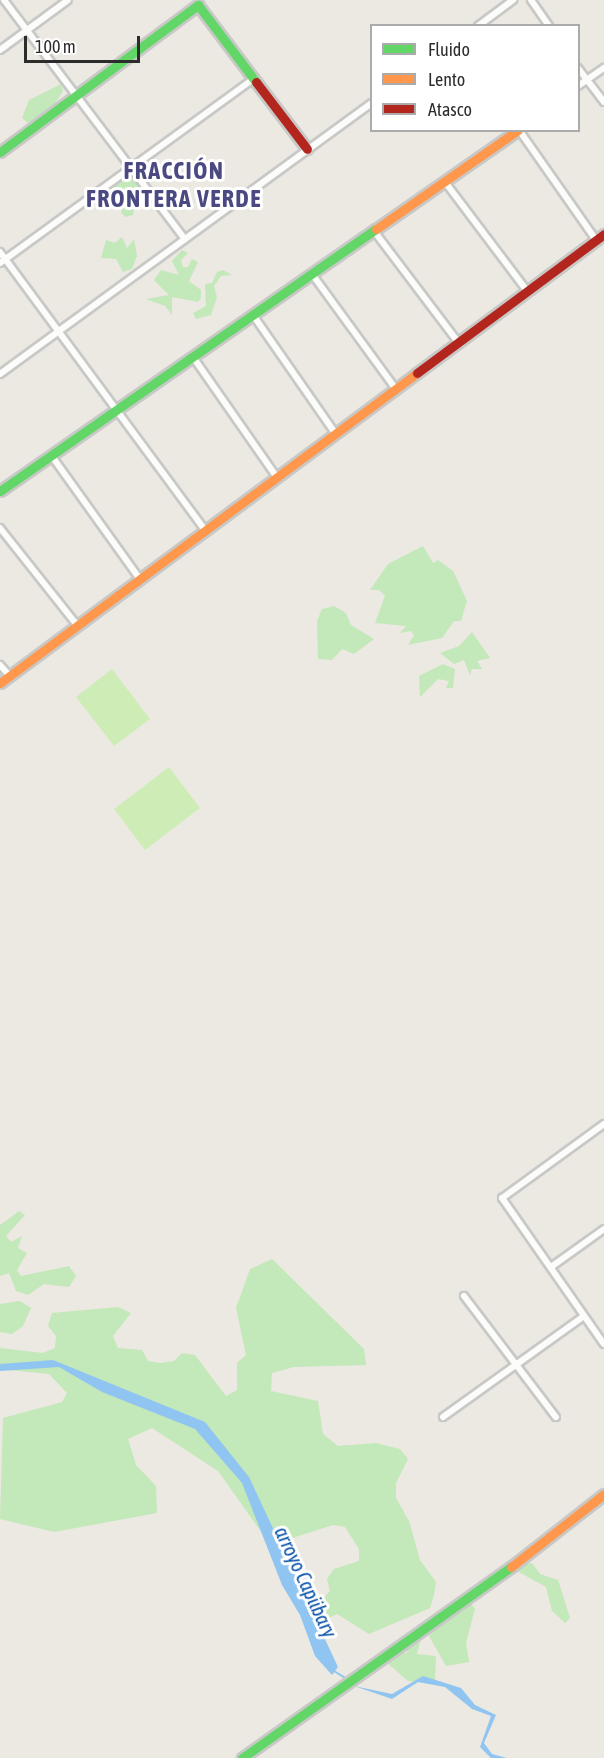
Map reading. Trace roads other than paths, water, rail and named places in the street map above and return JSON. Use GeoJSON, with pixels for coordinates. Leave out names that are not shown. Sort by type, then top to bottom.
{"type":"FeatureCollection","features":[{"type":"Feature","properties":{"kind":"street"},"geometry":{"type":"LineString","coordinates":[[4,0],[185,239]]}},
{"type":"Feature","properties":{"kind":"street"},"geometry":{"type":"LineString","coordinates":[[0,50],[68,0]]}},
{"type":"Feature","properties":{"kind":"street"},"geometry":{"type":"LineString","coordinates":[[481,24],[513,0]]}},
{"type":"Feature","properties":{"kind":"street"},"geometry":{"type":"LineString","coordinates":[[531,0],[548,24]]}},
{"type":"Feature","properties":{"kind":"street"},"geometry":{"type":"LineString","coordinates":[[0,152],[78,97],[198,5],[307,150]]}},
{"type":"Feature","properties":{"kind":"street"},"geometry":{"type":"LineString","coordinates":[[580,85],[604,68]]}},
{"type":"Feature","properties":{"kind":"street"},"geometry":{"type":"LineString","coordinates":[[580,70],[604,102]]}},
{"type":"Feature","properties":{"kind":"street"},"geometry":{"type":"LineString","coordinates":[[2,261],[129,165],[255,78]]}},
{"type":"Feature","properties":{"kind":"street"},"geometry":{"type":"LineString","coordinates":[[0,374],[370,104]]}},
{"type":"Feature","properties":{"kind":"street"},"geometry":{"type":"LineString","coordinates":[[0,491],[515,132]]}},
{"type":"Feature","properties":{"kind":"street"},"geometry":{"type":"LineString","coordinates":[[0,683],[204,529],[600,237],[520,132]]}},
{"type":"Feature","properties":{"kind":"street"},"geometry":{"type":"LineString","coordinates":[[445,182],[527,291]]}},
{"type":"Feature","properties":{"kind":"street"},"geometry":{"type":"LineString","coordinates":[[374,231],[458,342]]}},
{"type":"Feature","properties":{"kind":"street"},"geometry":{"type":"LineString","coordinates":[[0,252],[2,261],[59,331],[204,529]]}},
{"type":"Feature","properties":{"kind":"street"},"geometry":{"type":"LineString","coordinates":[[312,274],[395,388]]}},
{"type":"Feature","properties":{"kind":"street"},"geometry":{"type":"LineString","coordinates":[[253,315],[335,433]]}},
{"type":"Feature","properties":{"kind":"street"},"geometry":{"type":"LineString","coordinates":[[193,357],[276,476]]}},
{"type":"Feature","properties":{"kind":"street"},"geometry":{"type":"LineString","coordinates":[[51,455],[139,578]]}},
{"type":"Feature","properties":{"kind":"street"},"geometry":{"type":"LineString","coordinates":[[0,528],[77,625]]}},
{"type":"Feature","properties":{"kind":"street"},"geometry":{"type":"LineString","coordinates":[[0,664],[10,676]]}},
{"type":"Feature","properties":{"kind":"street"},"geometry":{"type":"LineString","coordinates":[[604,1124],[502,1198],[604,1344]]}},
{"type":"Feature","properties":{"kind":"street"},"geometry":{"type":"LineString","coordinates":[[551,1267],[604,1229]]}},
{"type":"Feature","properties":{"kind":"street"},"geometry":{"type":"LineString","coordinates":[[464,1296],[556,1417]]}},
{"type":"Feature","properties":{"kind":"street"},"geometry":{"type":"LineString","coordinates":[[443,1417],[515,1363],[584,1316]]}},
{"type":"Feature","properties":{"kind":"street"},"geometry":{"type":"LineString","coordinates":[[242,1758],[349,1679],[540,1546],[604,1494]]}},
{"type":"Feature","properties":{"kind":"water"},"geometry":{"type":"Polygon","coordinates":[[[53,1360],[205,1422],[249,1477],[338,1667],[332,1675],[315,1656],[300,1615],[282,1585],[242,1483],[195,1429],[102,1392],[59,1367],[0,1371],[0,1364],[53,1360]]]}},
{"type":"Feature","properties":{"kind":"water"},"geometry":{"type":"Polygon","coordinates":[[[423,1676],[461,1688],[475,1705],[496,1715],[484,1743],[492,1754],[507,1758],[491,1758],[480,1747],[491,1716],[472,1709],[445,1687],[418,1682],[392,1699],[354,1686],[392,1694],[423,1676]]]}},
{"type":"Feature","properties":{"kind":"waterway","name":"arroyo Capiibary"},"geometry":{"type":"LineString","coordinates":[[334,1671],[347,1679]]}},
{"type":"Feature","properties":{"kind":"district","name":"FRACCIÓN FRONTERA VERDE"},"geometry":{"type":"Point","coordinates":[174,185]}}]}
